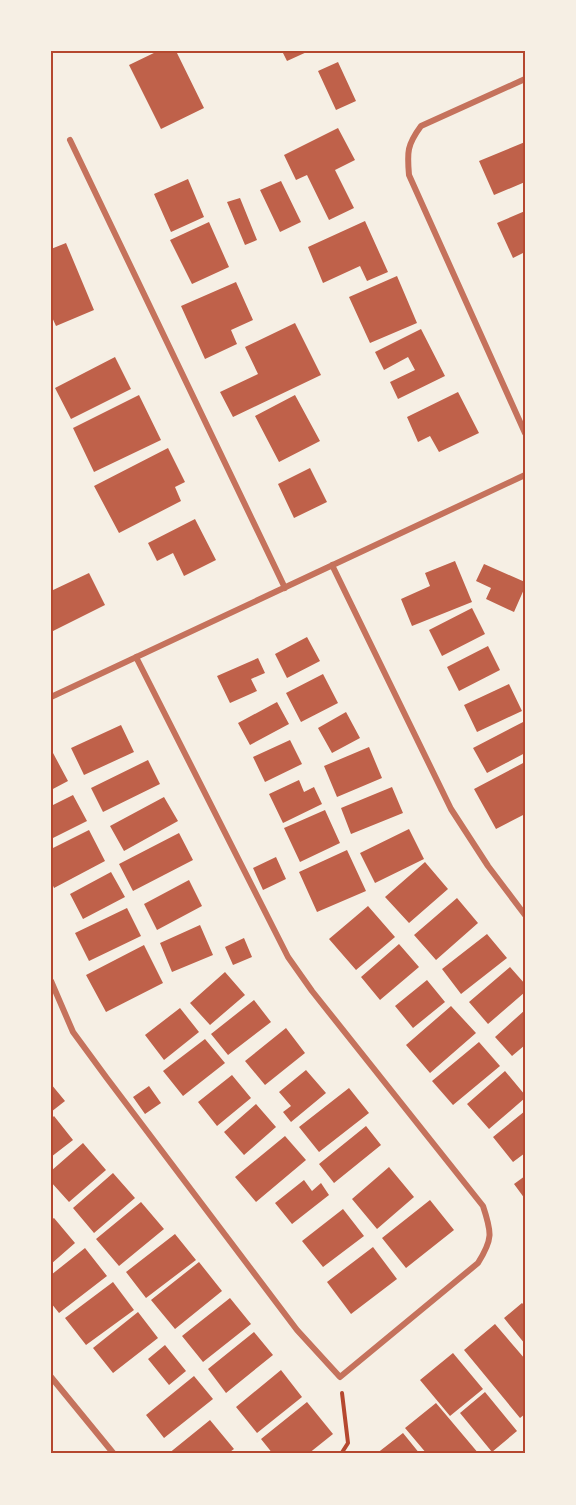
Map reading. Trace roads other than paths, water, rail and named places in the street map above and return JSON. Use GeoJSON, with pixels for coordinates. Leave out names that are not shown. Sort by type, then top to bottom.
{"type":"FeatureCollection","features":[{"type":"Feature","properties":{"kind":"street"},"geometry":{"type":"LineString","coordinates":[[525,79],[421,126],[411,140],[408,158],[409,175],[525,433]]}},
{"type":"Feature","properties":{"kind":"street"},"geometry":{"type":"LineString","coordinates":[[70,140],[285,588]]}},
{"type":"Feature","properties":{"kind":"street"},"geometry":{"type":"LineString","coordinates":[[51,697],[525,476]]}},
{"type":"Feature","properties":{"kind":"street"},"geometry":{"type":"LineString","coordinates":[[333,565],[451,809],[488,866],[525,915]]}},
{"type":"Feature","properties":{"kind":"street"},"geometry":{"type":"LineString","coordinates":[[51,981],[73,1032],[297,1330],[340,1377],[478,1263],[488,1248],[490,1229],[483,1206],[312,991],[288,957],[136,657]]}},
{"type":"Feature","properties":{"kind":"street"},"geometry":{"type":"LineString","coordinates":[[51,1377],[114,1454]]}}]}
